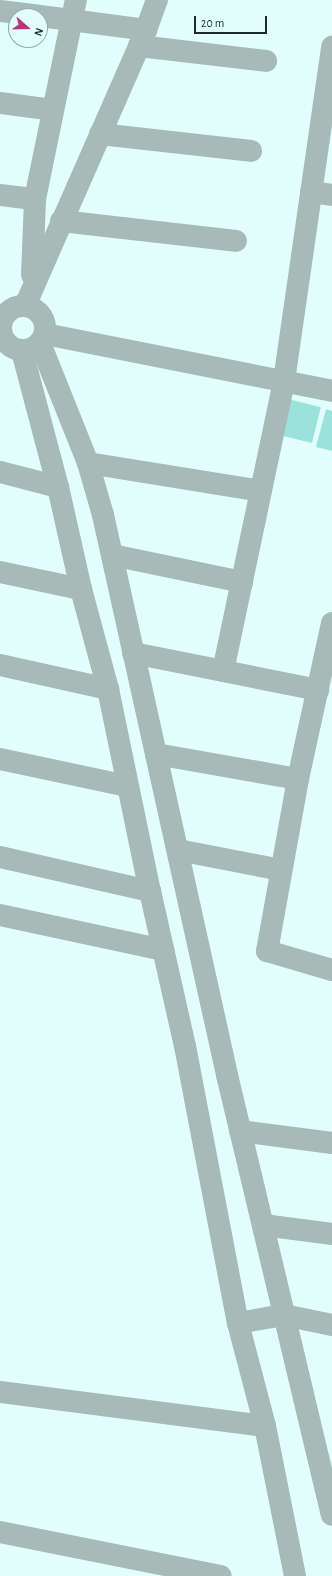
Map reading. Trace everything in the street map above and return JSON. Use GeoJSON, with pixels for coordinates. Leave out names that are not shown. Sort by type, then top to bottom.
{"type":"FeatureCollection","features":[{"type":"Feature","properties":{"kind":"street"},"geometry":{"type":"LineString","coordinates":[[156,0],[142,38],[62,221],[16,305],[1,326],[22,344],[88,463],[112,555],[240,1131],[284,1315],[329,1491],[332,1515]]}},
{"type":"Feature","properties":{"kind":"street"},"geometry":{"type":"LineString","coordinates":[[16,305],[35,199],[74,10]]}},
{"type":"Feature","properties":{"kind":"street"},"geometry":{"type":"LineString","coordinates":[[48,14],[74,10],[142,38],[266,61]]}},
{"type":"Feature","properties":{"kind":"street"},"geometry":{"type":"LineString","coordinates":[[223,671],[322,193],[332,46]]}},
{"type":"Feature","properties":{"kind":"street"},"geometry":{"type":"LineString","coordinates":[[0,103],[54,110]]}},
{"type":"Feature","properties":{"kind":"street"},"geometry":{"type":"LineString","coordinates":[[100,134],[251,151]]}},
{"type":"Feature","properties":{"kind":"street"},"geometry":{"type":"LineString","coordinates":[[0,195],[35,199]]}},
{"type":"Feature","properties":{"kind":"street"},"geometry":{"type":"LineString","coordinates":[[62,221],[236,242]]}},
{"type":"Feature","properties":{"kind":"street"},"geometry":{"type":"LineString","coordinates":[[16,305],[37,310],[45,321],[22,344]]}},
{"type":"Feature","properties":{"kind":"street"},"geometry":{"type":"LineString","coordinates":[[22,344],[284,381],[332,391]]}},
{"type":"Feature","properties":{"kind":"street"},"geometry":{"type":"LineString","coordinates":[[22,344],[58,487],[81,589],[108,689],[127,786],[185,1046],[238,1323],[265,1426],[295,1576]]}},
{"type":"Feature","properties":{"kind":"street"},"geometry":{"type":"LineString","coordinates":[[88,463],[261,491]]}},
{"type":"Feature","properties":{"kind":"street"},"geometry":{"type":"LineString","coordinates":[[0,472],[58,487]]}},
{"type":"Feature","properties":{"kind":"street"},"geometry":{"type":"LineString","coordinates":[[112,555],[242,582]]}},
{"type":"Feature","properties":{"kind":"street"},"geometry":{"type":"LineString","coordinates":[[0,572],[81,589]]}},
{"type":"Feature","properties":{"kind":"street"},"geometry":{"type":"LineString","coordinates":[[332,624],[298,779],[267,951],[332,970]]}},
{"type":"Feature","properties":{"kind":"street"},"geometry":{"type":"LineString","coordinates":[[133,653],[318,690]]}},
{"type":"Feature","properties":{"kind":"street"},"geometry":{"type":"LineString","coordinates":[[0,665],[108,689]]}},
{"type":"Feature","properties":{"kind":"street"},"geometry":{"type":"LineString","coordinates":[[156,754],[298,779]]}},
{"type":"Feature","properties":{"kind":"street"},"geometry":{"type":"LineString","coordinates":[[0,759],[127,786]]}},
{"type":"Feature","properties":{"kind":"street"},"geometry":{"type":"LineString","coordinates":[[178,850],[281,870]]}},
{"type":"Feature","properties":{"kind":"street"},"geometry":{"type":"LineString","coordinates":[[0,857],[150,891]]}},
{"type":"Feature","properties":{"kind":"street"},"geometry":{"type":"LineString","coordinates":[[0,915],[163,950]]}},
{"type":"Feature","properties":{"kind":"street"},"geometry":{"type":"LineString","coordinates":[[185,1046],[218,1036]]}},
{"type":"Feature","properties":{"kind":"street"},"geometry":{"type":"LineString","coordinates":[[240,1131],[332,1143]]}},
{"type":"Feature","properties":{"kind":"street"},"geometry":{"type":"LineString","coordinates":[[262,1225],[332,1234]]}},
{"type":"Feature","properties":{"kind":"street"},"geometry":{"type":"LineString","coordinates":[[238,1323],[284,1315],[332,1325]]}},
{"type":"Feature","properties":{"kind":"street"},"geometry":{"type":"LineString","coordinates":[[0,1392],[265,1426]]}},
{"type":"Feature","properties":{"kind":"street"},"geometry":{"type":"LineString","coordinates":[[0,1532],[221,1576]]}},
{"type":"Feature","properties":{"kind":"building"},"geometry":{"type":"Polygon","coordinates":[[[284,398],[321,407],[312,443],[275,434],[284,398]]]}},
{"type":"Feature","properties":{"kind":"building"},"geometry":{"type":"Polygon","coordinates":[[[326,409],[332,411],[332,451],[316,447],[326,409]]]}}]}
